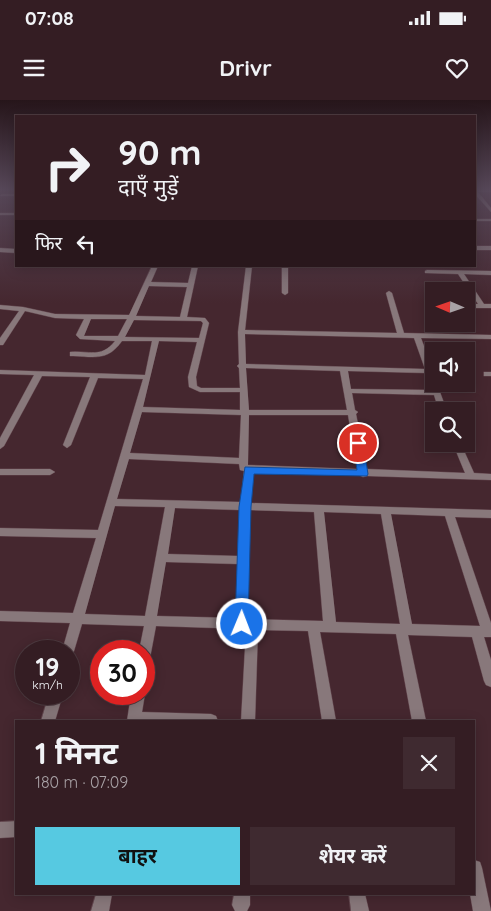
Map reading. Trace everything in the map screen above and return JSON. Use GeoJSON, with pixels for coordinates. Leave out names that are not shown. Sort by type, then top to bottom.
{"type":"FeatureCollection","features":[{"type":"Feature","properties":{"kind":"street"},"geometry":{"type":"LineString","coordinates":[[476,248],[491,248]]}},
{"type":"Feature","properties":{"kind":"street"},"geometry":{"type":"LineString","coordinates":[[0,250],[15,251]]}},
{"type":"Feature","properties":{"kind":"street"},"geometry":{"type":"LineString","coordinates":[[73,354],[103,354],[109,352],[119,340],[154,267]]}},
{"type":"Feature","properties":{"kind":"street"},"geometry":{"type":"LineString","coordinates":[[183,319],[195,267]]}},
{"type":"Feature","properties":{"kind":"street"},"geometry":{"type":"LineString","coordinates":[[248,267],[241,332],[241,366],[246,465],[242,560],[247,624],[248,720]]}},
{"type":"Feature","properties":{"kind":"street"},"geometry":{"type":"LineString","coordinates":[[285,267],[285,293]]}},
{"type":"Feature","properties":{"kind":"street"},"geometry":{"type":"LineString","coordinates":[[427,272],[462,270],[491,273]]}},
{"type":"Feature","properties":{"kind":"street"},"geometry":{"type":"LineString","coordinates":[[462,270],[482,306]]}},
{"type":"Feature","properties":{"kind":"street"},"geometry":{"type":"LineString","coordinates":[[146,284],[190,285]]}},
{"type":"Feature","properties":{"kind":"street"},"geometry":{"type":"LineString","coordinates":[[389,293],[401,335]]}},
{"type":"Feature","properties":{"kind":"street"},"geometry":{"type":"LineString","coordinates":[[475,306],[491,306]]}},
{"type":"Feature","properties":{"kind":"street"},"geometry":{"type":"LineString","coordinates":[[0,307],[23,309],[55,316],[88,318],[205,319],[192,377],[193,387],[200,390],[243,390]]}},
{"type":"Feature","properties":{"kind":"street"},"geometry":{"type":"LineString","coordinates":[[0,343],[23,309]]}},
{"type":"Feature","properties":{"kind":"street"},"geometry":{"type":"LineString","coordinates":[[88,318],[80,337],[156,341],[201,340]]}},
{"type":"Feature","properties":{"kind":"street"},"geometry":{"type":"LineString","coordinates":[[241,332],[491,337]]}},
{"type":"Feature","properties":{"kind":"street"},"geometry":{"type":"LineString","coordinates":[[417,336],[425,361]]}},
{"type":"Feature","properties":{"kind":"street"},"geometry":{"type":"LineString","coordinates":[[71,640],[148,377],[156,341]]}},
{"type":"Feature","properties":{"kind":"street"},"geometry":{"type":"LineString","coordinates":[[241,366],[425,371]]}},
{"type":"Feature","properties":{"kind":"street"},"geometry":{"type":"LineString","coordinates":[[344,370],[354,412],[363,474]]}},
{"type":"Feature","properties":{"kind":"street"},"geometry":{"type":"LineString","coordinates":[[0,372],[148,377]]}},
{"type":"Feature","properties":{"kind":"street"},"geometry":{"type":"LineString","coordinates":[[0,446],[39,374]]}},
{"type":"Feature","properties":{"kind":"street"},"geometry":{"type":"LineString","coordinates":[[67,445],[95,375]]}},
{"type":"Feature","properties":{"kind":"street"},"geometry":{"type":"LineString","coordinates":[[350,391],[436,393],[440,402]]}},
{"type":"Feature","properties":{"kind":"street"},"geometry":{"type":"LineString","coordinates":[[138,409],[244,412],[354,412]]}},
{"type":"Feature","properties":{"kind":"street"},"geometry":{"type":"LineString","coordinates":[[460,452],[471,476]]}},
{"type":"Feature","properties":{"kind":"street"},"geometry":{"type":"LineString","coordinates":[[125,456],[363,474],[491,477]]}},
{"type":"Feature","properties":{"kind":"street"},"geometry":{"type":"LineString","coordinates":[[0,472],[50,472]]}},
{"type":"Feature","properties":{"kind":"street"},"geometry":{"type":"LineString","coordinates":[[112,502],[491,514]]}},
{"type":"Feature","properties":{"kind":"street"},"geometry":{"type":"LineString","coordinates":[[147,640],[171,504]]}},
{"type":"Feature","properties":{"kind":"street"},"geometry":{"type":"LineString","coordinates":[[319,510],[330,627]]}},
{"type":"Feature","properties":{"kind":"street"},"geometry":{"type":"LineString","coordinates":[[386,511],[419,720]]}},
{"type":"Feature","properties":{"kind":"street"},"geometry":{"type":"LineString","coordinates":[[449,512],[485,632],[491,681]]}},
{"type":"Feature","properties":{"kind":"street"},"geometry":{"type":"LineString","coordinates":[[0,532],[102,534]]}},
{"type":"Feature","properties":{"kind":"street"},"geometry":{"type":"LineString","coordinates":[[161,558],[242,560]]}},
{"type":"Feature","properties":{"kind":"street"},"geometry":{"type":"LineString","coordinates":[[0,616],[485,632]]}},
{"type":"Feature","properties":{"kind":"street"},"geometry":{"type":"LineString","coordinates":[[313,626],[329,720]]}},
{"type":"Feature","properties":{"kind":"street"},"geometry":{"type":"LineString","coordinates":[[48,720],[53,705]]}},
{"type":"Feature","properties":{"kind":"street"},"geometry":{"type":"LineString","coordinates":[[134,720],[136,705]]}},
{"type":"Feature","properties":{"kind":"street"},"geometry":{"type":"LineString","coordinates":[[0,830],[15,829]]}},
{"type":"Feature","properties":{"kind":"street"},"geometry":{"type":"LineString","coordinates":[[475,873],[482,911]]}},
{"type":"Feature","properties":{"kind":"street"},"geometry":{"type":"LineString","coordinates":[[100,911],[104,895]]}},
{"type":"Feature","properties":{"kind":"street"},"geometry":{"type":"LineString","coordinates":[[357,895],[360,911]]}},
{"type":"Feature","properties":{"kind":"route"},"geometry":{"type":"LineString","coordinates":[[242,624],[242,560],[249,470],[363,474],[358,443]]}}]}
